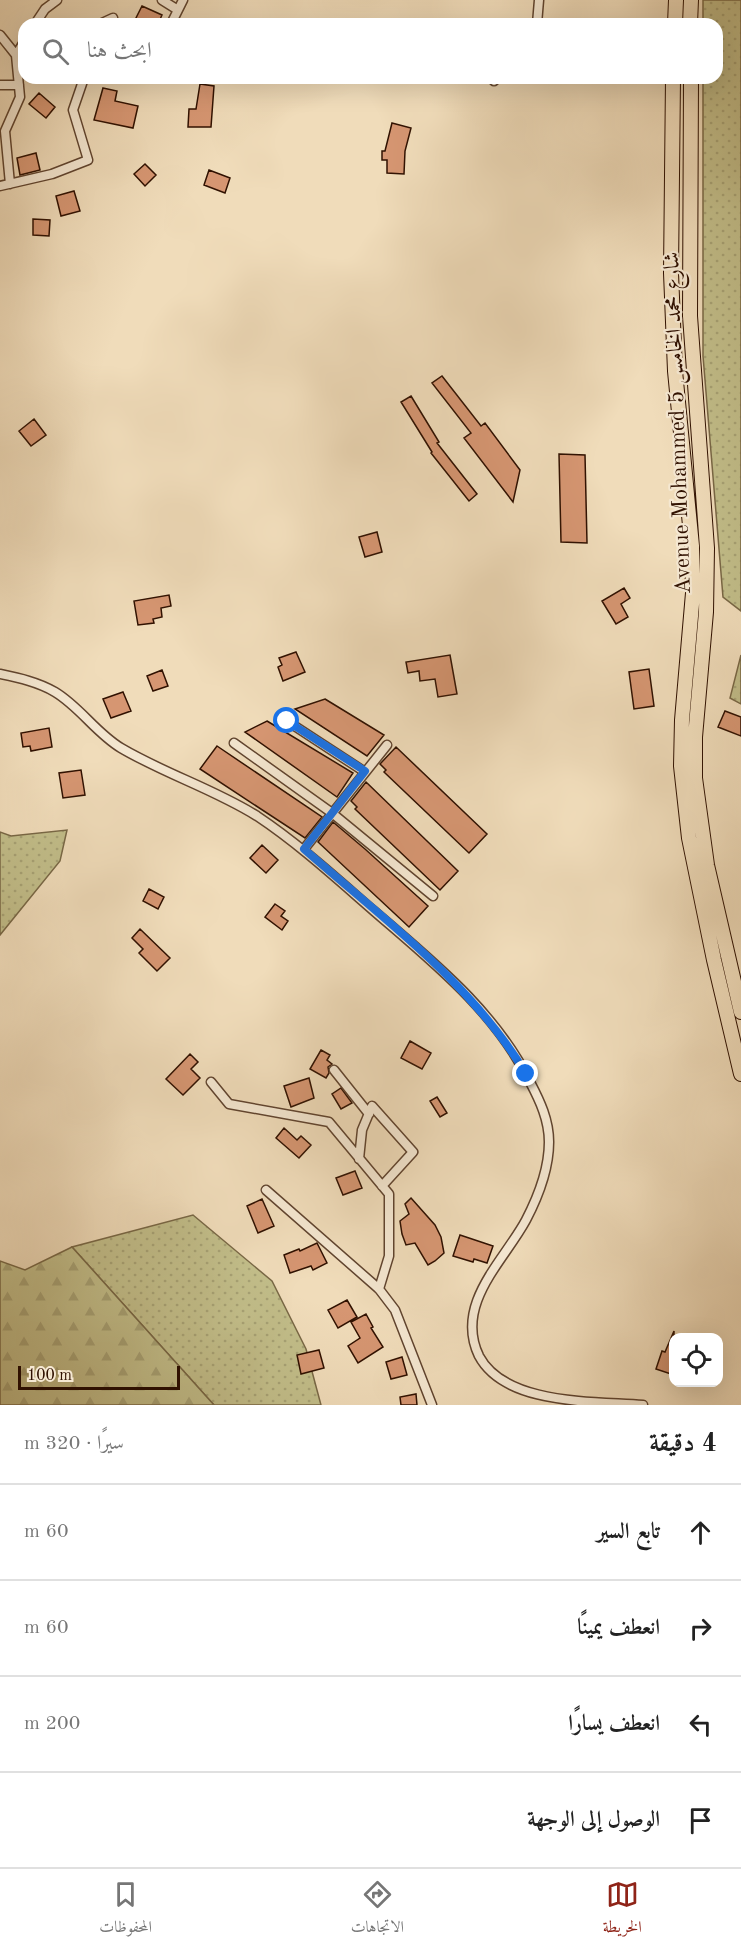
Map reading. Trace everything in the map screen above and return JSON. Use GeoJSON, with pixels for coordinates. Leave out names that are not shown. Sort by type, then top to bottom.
{"type":"FeatureCollection","features":[{"type":"Feature","properties":{"kind":"main road"},"geometry":{"type":"LineString","coordinates":[[675,18],[676,0]]}},
{"type":"Feature","properties":{"kind":"main road"},"geometry":{"type":"LineString","coordinates":[[690,18],[691,0]]}},
{"type":"Feature","properties":{"kind":"main road","name":"Avenue Mohammed 5 شارع محمد الخامس"},"geometry":{"type":"LineString","coordinates":[[673,84],[672,273],[675,371],[692,546],[693,582],[682,720],[681,766],[689,838],[714,960],[741,1074]]}},
{"type":"Feature","properties":{"kind":"main road","name":"Avenue Mohammed 5 شارع محمد الخامس"},"geometry":{"type":"LineString","coordinates":[[691,84],[690,316],[707,548],[706,612],[695,737],[695,778],[707,865],[741,1012]]}},
{"type":"Feature","properties":{"kind":"street"},"geometry":{"type":"LineString","coordinates":[[39,18],[45,9],[57,0]]}},
{"type":"Feature","properties":{"kind":"street"},"geometry":{"type":"LineString","coordinates":[[162,0],[178,10]]}},
{"type":"Feature","properties":{"kind":"street"},"geometry":{"type":"LineString","coordinates":[[174,18],[183,0]]}},
{"type":"Feature","properties":{"kind":"street"},"geometry":{"type":"LineString","coordinates":[[538,18],[539,0]]}},
{"type":"Feature","properties":{"kind":"street"},"geometry":{"type":"LineString","coordinates":[[0,35],[18,52]]}},
{"type":"Feature","properties":{"kind":"street"},"geometry":{"type":"LineString","coordinates":[[0,186],[52,174],[88,160],[73,110],[82,84]]}},
{"type":"Feature","properties":{"kind":"street"},"geometry":{"type":"LineString","coordinates":[[0,85],[19,85],[20,97],[3,131],[10,184]]}},
{"type":"Feature","properties":{"kind":"street"},"geometry":{"type":"LineString","coordinates":[[0,674],[39,684],[55,692],[112,743],[136,757],[226,798],[257,816],[304,849],[451,979],[485,1014],[510,1047],[543,1107],[549,1143],[544,1174],[526,1220],[483,1285],[476,1302],[473,1339],[478,1354],[487,1369],[501,1383],[537,1397],[562,1401],[643,1405]]}},
{"type":"Feature","properties":{"kind":"street"},"geometry":{"type":"LineString","coordinates":[[287,721],[365,771]]}},
{"type":"Feature","properties":{"kind":"street"},"geometry":{"type":"LineString","coordinates":[[234,743],[332,813],[433,896]]}},
{"type":"Feature","properties":{"kind":"street"},"geometry":{"type":"LineString","coordinates":[[304,849],[387,745]]}},
{"type":"Feature","properties":{"kind":"street"},"geometry":{"type":"LineString","coordinates":[[334,1070],[369,1114]]}},
{"type":"Feature","properties":{"kind":"street"},"geometry":{"type":"LineString","coordinates":[[211,1082],[229,1104],[329,1122],[389,1194],[389,1256],[379,1289]]}},
{"type":"Feature","properties":{"kind":"street"},"geometry":{"type":"LineString","coordinates":[[359,1159],[362,1130],[372,1106],[413,1152],[382,1186]]}},
{"type":"Feature","properties":{"kind":"street"},"geometry":{"type":"LineString","coordinates":[[266,1190],[379,1289],[395,1310],[432,1405]]}},
{"type":"Feature","properties":{"kind":"green space"},"geometry":{"type":"Polygon","coordinates":[[[703,0],[741,0],[741,611],[723,597],[703,356],[703,84],[723,84],[723,18],[703,18],[703,0]]]}},
{"type":"Feature","properties":{"kind":"green space"},"geometry":{"type":"Polygon","coordinates":[[[741,655],[741,704],[730,698],[741,655]]]}},
{"type":"Feature","properties":{"kind":"green space"},"geometry":{"type":"Polygon","coordinates":[[[67,830],[60,861],[0,935],[0,832],[11,836],[67,830]]]}},
{"type":"Feature","properties":{"kind":"green space"},"geometry":{"type":"Polygon","coordinates":[[[193,1215],[272,1281],[306,1349],[321,1405],[214,1405],[72,1247],[193,1215]]]}},
{"type":"Feature","properties":{"kind":"green space"},"geometry":{"type":"Polygon","coordinates":[[[72,1247],[214,1405],[0,1405],[0,1261],[25,1270],[72,1247]]]}},
{"type":"Feature","properties":{"kind":"building"},"geometry":{"type":"Polygon","coordinates":[[[142,6],[162,15],[161,18],[136,18],[142,6]]]}},
{"type":"Feature","properties":{"kind":"building"},"geometry":{"type":"Polygon","coordinates":[[[200,84],[214,86],[211,127],[188,127],[189,109],[196,109],[200,84]]]}},
{"type":"Feature","properties":{"kind":"building"},"geometry":{"type":"Polygon","coordinates":[[[103,88],[117,91],[115,101],[138,106],[133,128],[94,120],[103,88]]]}},
{"type":"Feature","properties":{"kind":"building"},"geometry":{"type":"Polygon","coordinates":[[[39,93],[55,107],[46,118],[29,104],[39,93]]]}},
{"type":"Feature","properties":{"kind":"building"},"geometry":{"type":"Polygon","coordinates":[[[392,123],[411,128],[405,151],[404,174],[387,173],[387,160],[382,160],[382,151],[385,151],[392,123]]]}},
{"type":"Feature","properties":{"kind":"building"},"geometry":{"type":"Polygon","coordinates":[[[36,153],[40,170],[20,175],[17,158],[36,153]]]}},
{"type":"Feature","properties":{"kind":"building"},"geometry":{"type":"Polygon","coordinates":[[[145,164],[156,175],[145,186],[134,174],[145,164]]]}},
{"type":"Feature","properties":{"kind":"building"},"geometry":{"type":"Polygon","coordinates":[[[209,170],[230,178],[225,193],[204,185],[209,170]]]}},
{"type":"Feature","properties":{"kind":"building"},"geometry":{"type":"Polygon","coordinates":[[[74,191],[80,211],[61,216],[56,196],[74,191]]]}},
{"type":"Feature","properties":{"kind":"building"},"geometry":{"type":"Polygon","coordinates":[[[33,219],[50,220],[49,236],[33,235],[33,219]]]}},
{"type":"Feature","properties":{"kind":"building"},"geometry":{"type":"Polygon","coordinates":[[[442,376],[481,426],[485,423],[520,470],[513,502],[464,438],[471,433],[432,383],[442,376]]]}},
{"type":"Feature","properties":{"kind":"building"},"geometry":{"type":"Polygon","coordinates":[[[411,396],[439,442],[437,443],[477,494],[469,501],[431,453],[401,402],[411,396]]]}},
{"type":"Feature","properties":{"kind":"building"},"geometry":{"type":"Polygon","coordinates":[[[34,419],[46,435],[31,446],[19,431],[34,419]]]}},
{"type":"Feature","properties":{"kind":"building"},"geometry":{"type":"Polygon","coordinates":[[[559,454],[585,455],[587,543],[561,542],[559,454]]]}},
{"type":"Feature","properties":{"kind":"building"},"geometry":{"type":"Polygon","coordinates":[[[377,532],[382,552],[365,557],[359,537],[377,532]]]}},
{"type":"Feature","properties":{"kind":"building"},"geometry":{"type":"Polygon","coordinates":[[[624,588],[630,598],[621,604],[628,617],[616,624],[602,601],[624,588]]]}},
{"type":"Feature","properties":{"kind":"building"},"geometry":{"type":"Polygon","coordinates":[[[169,595],[171,606],[161,608],[162,617],[153,619],[154,623],[138,625],[134,601],[169,595]]]}},
{"type":"Feature","properties":{"kind":"building"},"geometry":{"type":"Polygon","coordinates":[[[296,652],[305,672],[283,681],[278,667],[282,665],[279,658],[296,652]]]}},
{"type":"Feature","properties":{"kind":"building"},"geometry":{"type":"Polygon","coordinates":[[[450,655],[457,694],[438,697],[435,679],[420,681],[419,671],[408,673],[406,662],[450,655]]]}},
{"type":"Feature","properties":{"kind":"building"},"geometry":{"type":"Polygon","coordinates":[[[649,669],[654,706],[634,709],[629,672],[649,669]]]}},
{"type":"Feature","properties":{"kind":"building"},"geometry":{"type":"Polygon","coordinates":[[[162,670],[168,686],[153,691],[147,676],[162,670]]]}},
{"type":"Feature","properties":{"kind":"building"},"geometry":{"type":"Polygon","coordinates":[[[123,692],[131,711],[111,718],[103,699],[123,692]]]}},
{"type":"Feature","properties":{"kind":"building"},"geometry":{"type":"Polygon","coordinates":[[[325,699],[384,735],[367,756],[295,709],[325,699]]]}},
{"type":"Feature","properties":{"kind":"building"},"geometry":{"type":"Polygon","coordinates":[[[725,711],[741,717],[741,736],[718,727],[725,711]]]}},
{"type":"Feature","properties":{"kind":"building"},"geometry":{"type":"Polygon","coordinates":[[[267,721],[353,773],[337,797],[245,732],[267,721]]]}},
{"type":"Feature","properties":{"kind":"building"},"geometry":{"type":"Polygon","coordinates":[[[49,728],[52,747],[31,751],[30,746],[23,747],[21,733],[49,728]]]}},
{"type":"Feature","properties":{"kind":"building"},"geometry":{"type":"Polygon","coordinates":[[[217,746],[322,817],[305,838],[200,769],[217,746]]]}},
{"type":"Feature","properties":{"kind":"building"},"geometry":{"type":"Polygon","coordinates":[[[396,747],[487,834],[469,853],[384,772],[386,770],[380,764],[396,747]]]}},
{"type":"Feature","properties":{"kind":"building"},"geometry":{"type":"Polygon","coordinates":[[[81,770],[85,795],[63,798],[59,773],[81,770]]]}},
{"type":"Feature","properties":{"kind":"building"},"geometry":{"type":"Polygon","coordinates":[[[366,782],[458,871],[440,890],[355,809],[357,807],[351,801],[366,782]]]}},
{"type":"Feature","properties":{"kind":"building"},"geometry":{"type":"Polygon","coordinates":[[[333,822],[428,906],[409,927],[318,842],[333,822]]]}},
{"type":"Feature","properties":{"kind":"building"},"geometry":{"type":"Polygon","coordinates":[[[262,845],[278,860],[266,873],[250,858],[262,845]]]}},
{"type":"Feature","properties":{"kind":"building"},"geometry":{"type":"Polygon","coordinates":[[[149,889],[164,897],[158,909],[143,901],[149,889]]]}},
{"type":"Feature","properties":{"kind":"building"},"geometry":{"type":"Polygon","coordinates":[[[275,904],[285,911],[281,916],[288,921],[282,930],[265,917],[275,904]]]}},
{"type":"Feature","properties":{"kind":"building"},"geometry":{"type":"Polygon","coordinates":[[[140,929],[170,958],[157,971],[139,953],[143,949],[132,938],[140,929]]]}},
{"type":"Feature","properties":{"kind":"building"},"geometry":{"type":"Polygon","coordinates":[[[410,1041],[431,1053],[422,1069],[401,1058],[410,1041]]]}},
{"type":"Feature","properties":{"kind":"building"},"geometry":{"type":"Polygon","coordinates":[[[321,1050],[330,1055],[327,1060],[332,1064],[328,1067],[329,1073],[326,1078],[310,1069],[321,1050]]]}},
{"type":"Feature","properties":{"kind":"building"},"geometry":{"type":"Polygon","coordinates":[[[190,1054],[198,1062],[191,1069],[200,1078],[183,1095],[166,1079],[190,1054]]]}},
{"type":"Feature","properties":{"kind":"building"},"geometry":{"type":"Polygon","coordinates":[[[309,1078],[314,1098],[291,1107],[284,1086],[309,1078]]]}},
{"type":"Feature","properties":{"kind":"building"},"geometry":{"type":"Polygon","coordinates":[[[341,1088],[352,1103],[341,1109],[332,1094],[341,1088]]]}},
{"type":"Feature","properties":{"kind":"building"},"geometry":{"type":"Polygon","coordinates":[[[437,1097],[447,1113],[440,1117],[430,1101],[437,1097]]]}},
{"type":"Feature","properties":{"kind":"building"},"geometry":{"type":"Polygon","coordinates":[[[284,1128],[297,1140],[301,1136],[311,1145],[299,1158],[276,1138],[284,1128]]]}},
{"type":"Feature","properties":{"kind":"building"},"geometry":{"type":"Polygon","coordinates":[[[355,1171],[362,1188],[343,1195],[336,1178],[355,1171]]]}},
{"type":"Feature","properties":{"kind":"building"},"geometry":{"type":"Polygon","coordinates":[[[411,1198],[435,1225],[441,1237],[444,1253],[428,1265],[415,1243],[406,1245],[402,1234],[400,1221],[409,1214],[405,1204],[411,1198]]]}},
{"type":"Feature","properties":{"kind":"building"},"geometry":{"type":"Polygon","coordinates":[[[262,1199],[274,1226],[258,1233],[247,1206],[262,1199]]]}},
{"type":"Feature","properties":{"kind":"building"},"geometry":{"type":"Polygon","coordinates":[[[460,1235],[493,1246],[487,1263],[474,1259],[473,1262],[453,1256],[460,1235]]]}},
{"type":"Feature","properties":{"kind":"building"},"geometry":{"type":"Polygon","coordinates":[[[317,1243],[327,1263],[313,1270],[311,1266],[290,1273],[284,1255],[317,1243]]]}},
{"type":"Feature","properties":{"kind":"building"},"geometry":{"type":"Polygon","coordinates":[[[347,1300],[357,1317],[338,1328],[328,1310],[347,1300]]]}},
{"type":"Feature","properties":{"kind":"building"},"geometry":{"type":"Polygon","coordinates":[[[366,1314],[373,1327],[371,1328],[383,1347],[358,1363],[348,1346],[360,1338],[351,1322],[366,1314]]]}},
{"type":"Feature","properties":{"kind":"building"},"geometry":{"type":"Polygon","coordinates":[[[669,1343],[669,1373],[656,1369],[662,1351],[665,1352],[669,1343]]]}},
{"type":"Feature","properties":{"kind":"building"},"geometry":{"type":"Polygon","coordinates":[[[319,1350],[324,1368],[301,1374],[297,1355],[319,1350]]]}},
{"type":"Feature","properties":{"kind":"building"},"geometry":{"type":"Polygon","coordinates":[[[402,1357],[407,1375],[391,1379],[386,1362],[402,1357]]]}},
{"type":"Feature","properties":{"kind":"building"},"geometry":{"type":"Polygon","coordinates":[[[416,1394],[417,1405],[401,1405],[400,1397],[416,1394]]]}},
{"type":"Feature","properties":{"kind":"route"},"geometry":{"type":"LineString","coordinates":[[287,721],[365,771],[304,849],[417,948],[470,998],[492,1022],[526,1074]]}}]}
